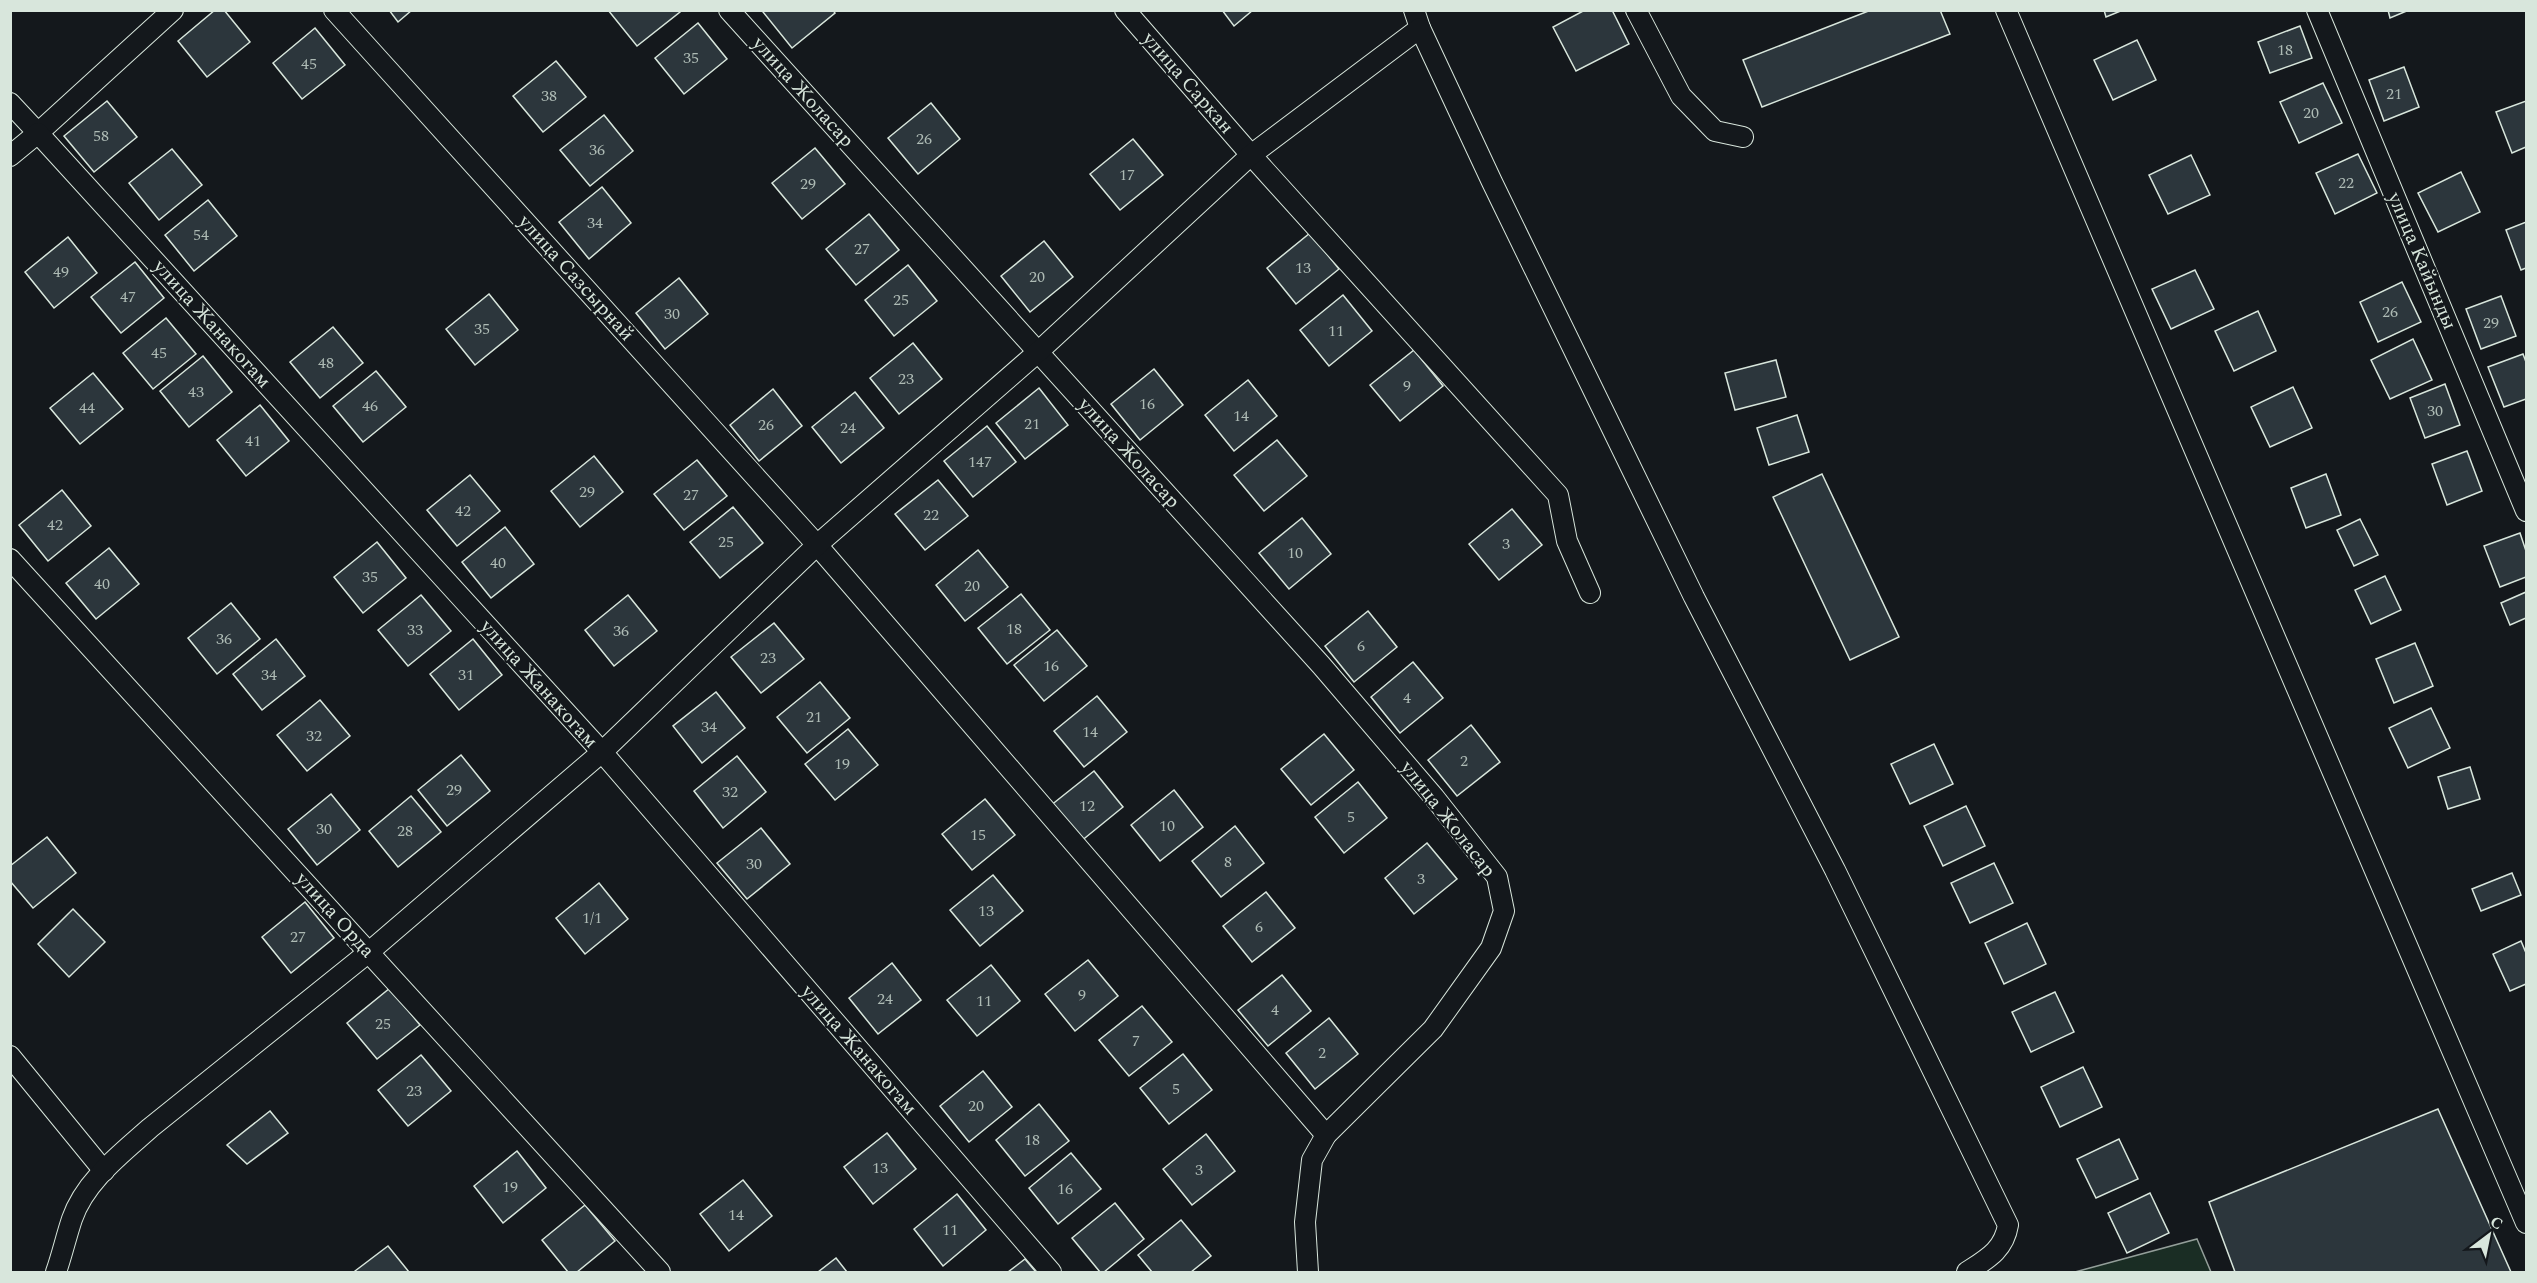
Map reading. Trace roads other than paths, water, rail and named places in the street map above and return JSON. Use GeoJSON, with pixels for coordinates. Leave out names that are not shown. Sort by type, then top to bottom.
{"type":"FeatureCollection","features":[{"type":"Feature","properties":{"kind":"street"},"geometry":{"type":"LineString","coordinates":[[10,156],[173,10]]}},
{"type":"Feature","properties":{"kind":"street","name":"улица Сазсырнай"},"geometry":{"type":"LineString","coordinates":[[334,10],[817,545],[1326,1135]]}},
{"type":"Feature","properties":{"kind":"street","name":"улица Жоласар"},"geometry":{"type":"LineString","coordinates":[[729,10],[1314,657],[1434,797],[1497,877],[1504,911],[1491,948],[1433,1029],[1326,1135]]}},
{"type":"Feature","properties":{"kind":"street","name":"улица Саркан"},"geometry":{"type":"LineString","coordinates":[[1125,10],[1251,155],[1558,495],[1566,541],[1590,593]]}},
{"type":"Feature","properties":{"kind":"street"},"geometry":{"type":"LineString","coordinates":[[1636,10],[1681,96],[1715,130],[1743,137]]}},
{"type":"Feature","properties":{"kind":"street"},"geometry":{"type":"LineString","coordinates":[[2006,10],[2526,1223]]}},
{"type":"Feature","properties":{"kind":"street","name":"улица Кайынды"},"geometry":{"type":"LineString","coordinates":[[2317,10],[2526,511]]}},
{"type":"Feature","properties":{"kind":"street"},"geometry":{"type":"LineString","coordinates":[[56,1272],[72,1217],[90,1185],[150,1128],[369,952],[602,752],[817,545],[1038,352],[1251,155],[1417,19],[1492,182],[1689,587],[1835,870],[2008,1225],[2006,1238],[1995,1254],[1967,1272]]}},
{"type":"Feature","properties":{"kind":"street","name":"улица Жанакогам"},"geometry":{"type":"LineString","coordinates":[[10,103],[602,752],[1051,1272]]}},
{"type":"Feature","properties":{"kind":"street","name":"улица Орда"},"geometry":{"type":"LineString","coordinates":[[10,558],[660,1272]]}},
{"type":"Feature","properties":{"kind":"street"},"geometry":{"type":"LineString","coordinates":[[10,1056],[104,1171]]}},
{"type":"Feature","properties":{"kind":"street"},"geometry":{"type":"LineString","coordinates":[[1308,1272],[1305,1222],[1312,1160],[1326,1135]]}}]}
